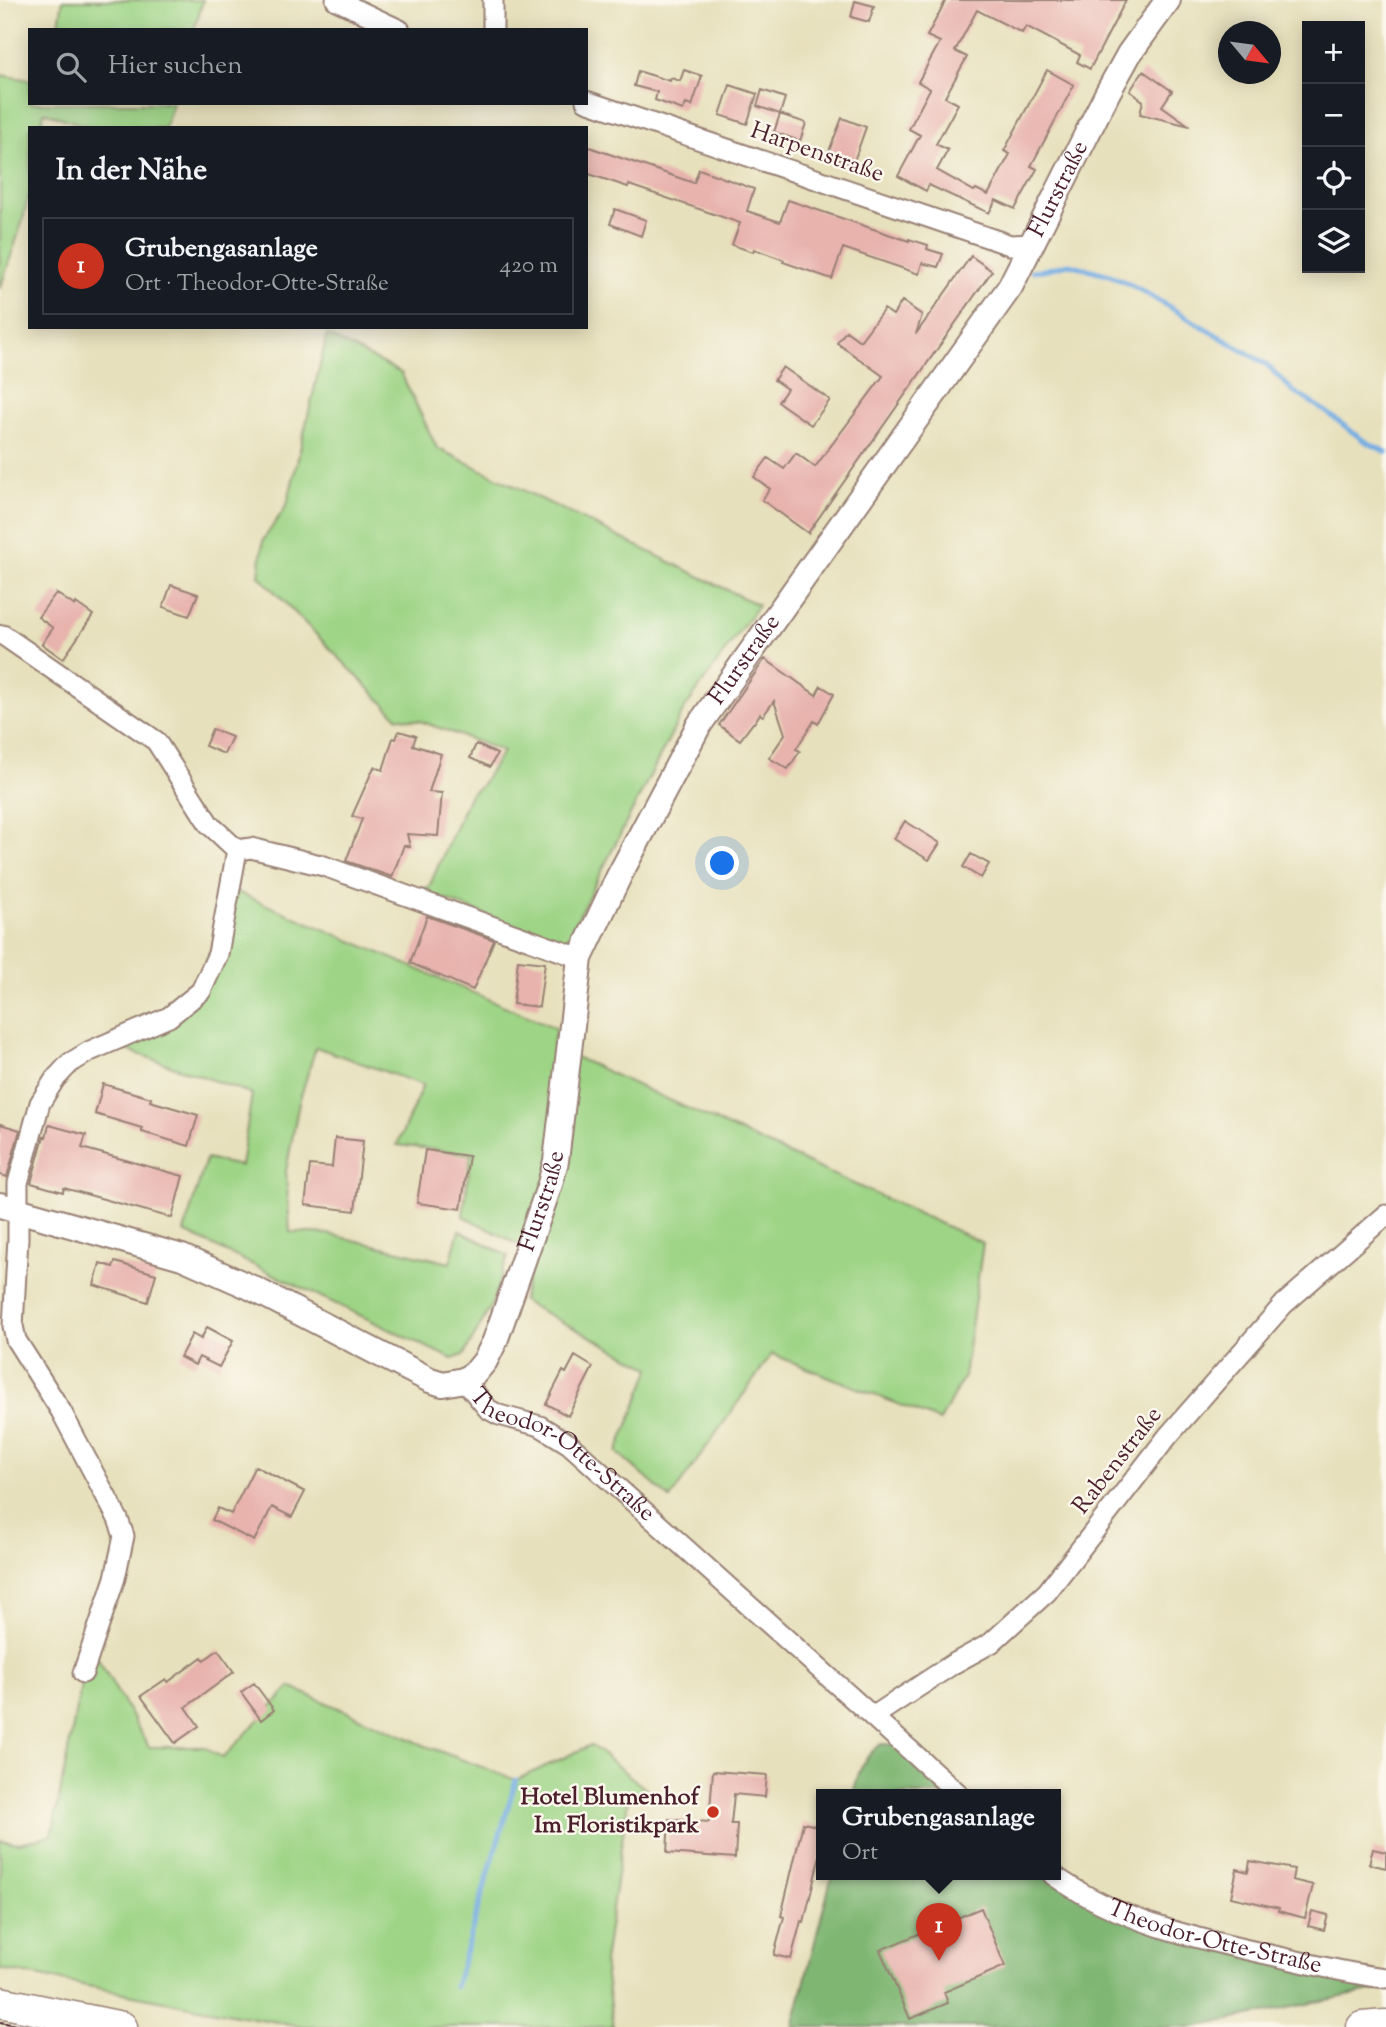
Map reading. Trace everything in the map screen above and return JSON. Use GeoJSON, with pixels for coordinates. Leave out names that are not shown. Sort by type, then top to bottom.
{"type":"FeatureCollection","features":[{"type":"Feature","properties":{"kind":"main road"},"geometry":{"type":"LineString","coordinates":[[0,2002],[122,2027]]}},
{"type":"Feature","properties":{"kind":"main road"},"geometry":{"type":"LineString","coordinates":[[1362,2027],[1386,2025]]}},
{"type":"Feature","properties":{"kind":"street"},"geometry":{"type":"LineString","coordinates":[[335,0],[396,28]]}},
{"type":"Feature","properties":{"kind":"street"},"geometry":{"type":"LineString","coordinates":[[493,0],[493,28]]}},
{"type":"Feature","properties":{"kind":"street","name":"Flurstraße"},"geometry":{"type":"LineString","coordinates":[[464,1380],[476,1372],[485,1361],[495,1341],[550,1184],[556,1161],[580,958],[619,876],[699,724],[1010,287],[1108,92],[1129,54],[1168,0]]}},
{"type":"Feature","properties":{"kind":"street","name":"Harpenstraße"},"geometry":{"type":"LineString","coordinates":[[588,102],[1010,245],[1033,244]]}},
{"type":"Feature","properties":{"kind":"street"},"geometry":{"type":"LineString","coordinates":[[3,635],[156,741],[209,824],[237,850]]}},
{"type":"Feature","properties":{"kind":"street"},"geometry":{"type":"LineString","coordinates":[[237,850],[251,848],[324,866],[580,958]]}},
{"type":"Feature","properties":{"kind":"street"},"geometry":{"type":"LineString","coordinates":[[83,1673],[115,1578],[124,1536],[118,1519],[61,1411],[16,1340],[13,1326],[18,1238],[9,1207],[40,1103],[55,1079],[70,1063],[90,1051],[169,1017],[201,990],[218,954],[237,850]]}},
{"type":"Feature","properties":{"kind":"street","name":"Theodor-Otte-Straße"},"geometry":{"type":"LineString","coordinates":[[9,1207],[182,1257],[250,1287],[429,1380],[443,1384],[464,1380],[488,1409],[499,1415],[540,1426],[569,1444],[953,1789]]}},
{"type":"Feature","properties":{"kind":"street","name":"Rabenstraße"},"geometry":{"type":"LineString","coordinates":[[874,1716],[953,1664],[991,1643],[1047,1592],[1168,1436],[1284,1304],[1386,1215]]}},
{"type":"Feature","properties":{"kind":"street","name":"Theodor-Otte-Straße"},"geometry":{"type":"LineString","coordinates":[[1061,1880],[1108,1908],[1142,1922],[1231,1947],[1386,1978]]}},
{"type":"Feature","properties":{"kind":"green space"},"geometry":{"type":"Polygon","coordinates":[[[63,0],[203,0],[195,28],[58,28],[63,0]]]}},
{"type":"Feature","properties":{"kind":"green space"},"geometry":{"type":"Polygon","coordinates":[[[0,75],[28,80],[28,105],[172,105],[166,126],[86,126],[44,112],[41,126],[28,126],[28,198],[0,289],[0,75]]]}},
{"type":"Feature","properties":{"kind":"green space"},"geometry":{"type":"Polygon","coordinates":[[[327,335],[401,373],[437,448],[758,605],[683,711],[564,945],[420,890],[429,887],[470,794],[480,787],[503,751],[420,721],[397,717],[259,576],[263,540],[287,505],[327,335]]]}},
{"type":"Feature","properties":{"kind":"green space"},"geometry":{"type":"Polygon","coordinates":[[[234,891],[556,1028],[553,1047],[983,1243],[964,1376],[940,1421],[772,1354],[670,1499],[617,1452],[651,1368],[522,1301],[535,1253],[463,1216],[471,1154],[397,1145],[423,1085],[316,1047],[299,1102],[286,1171],[290,1232],[328,1234],[450,1263],[459,1230],[508,1256],[491,1306],[464,1355],[452,1359],[184,1232],[206,1159],[241,1166],[252,1094],[113,1045],[188,1010],[234,891]]]}},
{"type":"Feature","properties":{"kind":"green space"},"geometry":{"type":"Polygon","coordinates":[[[89,1643],[149,1747],[205,1747],[223,1758],[290,1687],[426,1746],[516,1780],[591,1745],[652,1794],[629,1794],[604,1962],[613,2027],[307,2027],[0,1969],[0,1840],[19,1843],[52,1835],[89,1643]]]}},
{"type":"Feature","properties":{"kind":"green space"},"geometry":{"type":"Polygon","coordinates":[[[881,1744],[895,1745],[944,1789],[854,1789],[862,1766],[881,1744]]]}},
{"type":"Feature","properties":{"kind":"green space"},"geometry":{"type":"Polygon","coordinates":[[[831,1880],[1059,1880],[1308,1971],[1381,1989],[1195,2027],[793,2027],[831,1880]]]}},
{"type":"Feature","properties":{"kind":"building"},"geometry":{"type":"Polygon","coordinates":[[[946,0],[1126,0],[1090,69],[1077,62],[1080,55],[1026,26],[1022,33],[977,10],[955,51],[967,57],[945,97],[958,104],[936,144],[948,150],[937,170],[974,191],[976,189],[988,195],[1010,154],[1004,151],[1047,70],[1074,85],[1031,166],[1037,169],[1015,209],[996,200],[989,213],[929,185],[926,191],[898,176],[920,135],[909,129],[930,89],[918,82],[940,42],[927,36],[946,0]]]}},
{"type":"Feature","properties":{"kind":"building"},"geometry":{"type":"Polygon","coordinates":[[[855,1],[874,6],[869,22],[851,17],[855,1]]]}},
{"type":"Feature","properties":{"kind":"building"},"geometry":{"type":"Polygon","coordinates":[[[684,70],[702,76],[692,106],[686,104],[683,110],[655,100],[657,92],[634,86],[638,71],[670,81],[671,78],[680,81],[684,70]]]}},
{"type":"Feature","properties":{"kind":"building"},"geometry":{"type":"Polygon","coordinates":[[[1143,71],[1172,91],[1162,106],[1190,126],[1140,114],[1143,101],[1130,91],[1143,71]]]}},
{"type":"Feature","properties":{"kind":"building"},"geometry":{"type":"Polygon","coordinates":[[[730,85],[757,94],[747,124],[720,115],[730,85]]]}},
{"type":"Feature","properties":{"kind":"building"},"geometry":{"type":"Polygon","coordinates":[[[762,90],[785,98],[780,114],[757,106],[762,90]]]}},
{"type":"Feature","properties":{"kind":"building"},"geometry":{"type":"Polygon","coordinates":[[[780,114],[806,123],[800,141],[774,132],[780,114]]]}},
{"type":"Feature","properties":{"kind":"building"},"geometry":{"type":"Polygon","coordinates":[[[842,118],[866,127],[853,164],[827,156],[842,118]]]}},
{"type":"Feature","properties":{"kind":"building"},"geometry":{"type":"Polygon","coordinates":[[[588,147],[694,183],[699,169],[754,189],[747,211],[780,222],[788,200],[928,245],[927,249],[943,254],[938,267],[922,263],[919,274],[843,248],[832,279],[754,249],[753,252],[732,245],[740,223],[629,185],[628,187],[588,174],[588,147]]]}},
{"type":"Feature","properties":{"kind":"building"},"geometry":{"type":"Polygon","coordinates":[[[615,209],[646,220],[641,236],[610,224],[615,209]]]}},
{"type":"Feature","properties":{"kind":"building"},"geometry":{"type":"Polygon","coordinates":[[[971,256],[992,271],[808,533],[762,500],[770,489],[754,477],[768,458],[784,469],[796,453],[815,467],[883,376],[837,343],[846,331],[860,341],[884,309],[893,315],[902,301],[922,315],[916,334],[971,256]]]}},
{"type":"Feature","properties":{"kind":"building"},"geometry":{"type":"Polygon","coordinates":[[[783,367],[830,400],[811,425],[778,402],[787,389],[774,380],[783,367]]]}},
{"type":"Feature","properties":{"kind":"building"},"geometry":{"type":"Polygon","coordinates":[[[171,585],[198,594],[189,616],[163,607],[171,585]]]}},
{"type":"Feature","properties":{"kind":"building"},"geometry":{"type":"Polygon","coordinates":[[[56,593],[93,615],[63,659],[42,644],[53,628],[38,617],[56,593]]]}},
{"type":"Feature","properties":{"kind":"building"},"geometry":{"type":"Polygon","coordinates":[[[765,659],[816,695],[821,686],[834,694],[818,724],[814,721],[796,749],[800,751],[788,769],[769,758],[785,734],[774,701],[740,740],[719,725],[765,659]]]}},
{"type":"Feature","properties":{"kind":"building"},"geometry":{"type":"Polygon","coordinates":[[[212,729],[232,737],[224,754],[205,746],[212,729]]]}},
{"type":"Feature","properties":{"kind":"building"},"geometry":{"type":"Polygon","coordinates":[[[399,731],[416,736],[413,745],[441,754],[429,792],[442,793],[438,836],[407,834],[410,847],[404,845],[392,877],[346,861],[362,819],[352,816],[374,767],[383,770],[393,738],[396,739],[399,731]]]}},
{"type":"Feature","properties":{"kind":"building"},"geometry":{"type":"Polygon","coordinates":[[[476,744],[497,754],[490,767],[470,758],[476,744]]]}},
{"type":"Feature","properties":{"kind":"building"},"geometry":{"type":"Polygon","coordinates":[[[905,821],[940,843],[929,860],[894,839],[905,821]]]}},
{"type":"Feature","properties":{"kind":"building"},"geometry":{"type":"Polygon","coordinates":[[[971,854],[989,864],[981,878],[963,867],[971,854]]]}},
{"type":"Feature","properties":{"kind":"building"},"geometry":{"type":"Polygon","coordinates":[[[427,916],[494,940],[473,990],[410,963],[427,916]]]}},
{"type":"Feature","properties":{"kind":"building"},"geometry":{"type":"Polygon","coordinates":[[[518,960],[545,963],[539,1007],[513,1004],[518,960]]]}},
{"type":"Feature","properties":{"kind":"building"},"geometry":{"type":"Polygon","coordinates":[[[103,1084],[198,1115],[189,1146],[95,1114],[103,1084]]]}},
{"type":"Feature","properties":{"kind":"building"},"geometry":{"type":"Polygon","coordinates":[[[0,1124],[20,1130],[7,1177],[0,1175],[0,1124]]]}},
{"type":"Feature","properties":{"kind":"building"},"geometry":{"type":"Polygon","coordinates":[[[49,1125],[86,1135],[82,1148],[183,1176],[172,1218],[64,1188],[63,1192],[31,1183],[49,1125]]]}},
{"type":"Feature","properties":{"kind":"building"},"geometry":{"type":"Polygon","coordinates":[[[335,1138],[363,1141],[355,1211],[305,1205],[310,1165],[332,1167],[335,1138]]]}},
{"type":"Feature","properties":{"kind":"building"},"geometry":{"type":"Polygon","coordinates":[[[425,1150],[469,1156],[461,1209],[417,1203],[425,1150]]]}},
{"type":"Feature","properties":{"kind":"building"},"geometry":{"type":"Polygon","coordinates":[[[115,1262],[156,1274],[148,1302],[94,1285],[100,1263],[113,1267],[115,1262]]]}},
{"type":"Feature","properties":{"kind":"building"},"geometry":{"type":"Polygon","coordinates":[[[207,1327],[233,1341],[219,1367],[199,1357],[195,1365],[180,1357],[192,1334],[201,1339],[207,1327]]]}},
{"type":"Feature","properties":{"kind":"building"},"geometry":{"type":"Polygon","coordinates":[[[575,1356],[593,1367],[568,1416],[546,1404],[563,1371],[566,1373],[575,1356]]]}},
{"type":"Feature","properties":{"kind":"building"},"geometry":{"type":"Polygon","coordinates":[[[255,1466],[305,1492],[292,1517],[272,1507],[254,1541],[212,1520],[218,1508],[231,1514],[255,1466]]]}},
{"type":"Feature","properties":{"kind":"building"},"geometry":{"type":"Polygon","coordinates":[[[218,1650],[234,1672],[186,1707],[199,1726],[175,1743],[141,1696],[166,1679],[168,1682],[202,1657],[204,1660],[218,1650]]]}},
{"type":"Feature","properties":{"kind":"building"},"geometry":{"type":"Polygon","coordinates":[[[254,1683],[274,1710],[261,1720],[241,1692],[254,1683]]]}},
{"type":"Feature","properties":{"kind":"building"},"geometry":{"type":"Polygon","coordinates":[[[713,1771],[767,1775],[765,1797],[734,1794],[731,1824],[737,1824],[735,1858],[667,1853],[669,1819],[709,1822],[713,1771]]]}},
{"type":"Feature","properties":{"kind":"building"},"geometry":{"type":"Polygon","coordinates":[[[803,1823],[816,1826],[816,1872],[804,1922],[801,1921],[791,1959],[774,1955],[784,1917],[781,1916],[803,1823]]]}},
{"type":"Feature","properties":{"kind":"building"},"geometry":{"type":"Polygon","coordinates":[[[1373,1849],[1386,1852],[1386,1868],[1369,1864],[1373,1849]]]}},
{"type":"Feature","properties":{"kind":"building"},"geometry":{"type":"Polygon","coordinates":[[[1250,1861],[1294,1869],[1292,1880],[1313,1885],[1305,1918],[1278,1911],[1279,1908],[1231,1897],[1237,1869],[1248,1872],[1250,1861]]]}},
{"type":"Feature","properties":{"kind":"building"},"geometry":{"type":"Polygon","coordinates":[[[981,1908],[1005,1966],[944,1992],[948,2003],[910,2019],[880,1950],[981,1908]]]}},
{"type":"Feature","properties":{"kind":"building"},"geometry":{"type":"Polygon","coordinates":[[[1312,1911],[1328,1915],[1324,1930],[1308,1926],[1312,1911]]]}},
{"type":"Feature","properties":{"kind":"waterway"},"geometry":{"type":"LineString","coordinates":[[1032,271],[1069,264],[1110,275],[1137,288],[1266,364],[1293,391],[1363,440],[1386,452]]}},
{"type":"Feature","properties":{"kind":"waterway"},"geometry":{"type":"LineString","coordinates":[[455,1987],[516,1780]]}},
{"type":"Feature","properties":{"kind":"tram line"},"geometry":{"type":"LineString","coordinates":[[0,2022],[26,2027]]}},
{"type":"Feature","properties":{"kind":"place","name":"Hotel Blumenhof Im Floristikpark"},"geometry":{"type":"Point","coordinates":[713,1812]}},
{"type":"Feature","properties":{"kind":"place","name":"Grubengasanlage"},"geometry":{"type":"Point","coordinates":[939,1961]}}]}
